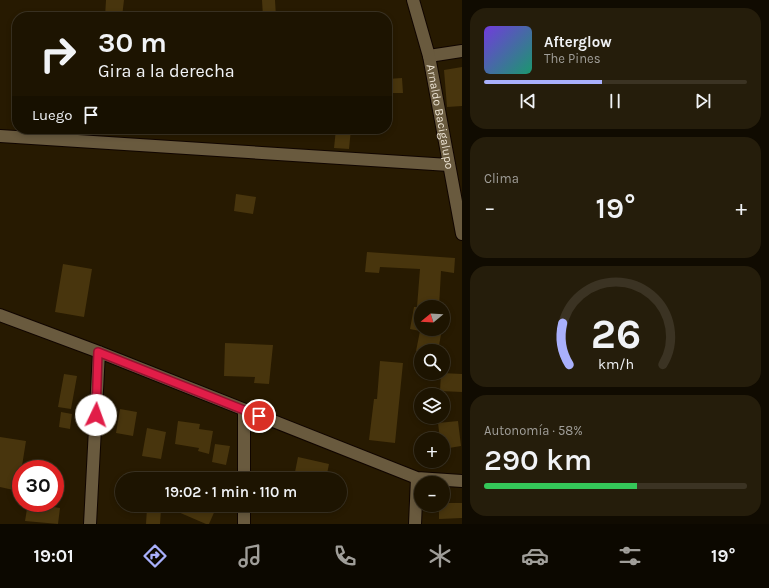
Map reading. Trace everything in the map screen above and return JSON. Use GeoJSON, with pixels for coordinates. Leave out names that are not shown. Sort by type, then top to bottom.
{"type":"FeatureCollection","features":[{"type":"Feature","properties":{"kind":"street","name":"Arnaldo Bacigalupo"},"geometry":{"type":"LineString","coordinates":[[413,0],[428,56],[461,227]]}},
{"type":"Feature","properties":{"kind":"street"},"geometry":{"type":"LineString","coordinates":[[428,56],[462,51]]}},
{"type":"Feature","properties":{"kind":"street"},"geometry":{"type":"LineString","coordinates":[[0,136],[449,164]]}},
{"type":"Feature","properties":{"kind":"street"},"geometry":{"type":"LineString","coordinates":[[0,315],[98,352],[244,411],[414,477]]}},
{"type":"Feature","properties":{"kind":"street"},"geometry":{"type":"LineString","coordinates":[[90,524],[98,352]]}},
{"type":"Feature","properties":{"kind":"street"},"geometry":{"type":"LineString","coordinates":[[244,411],[244,472]]}},
{"type":"Feature","properties":{"kind":"street"},"geometry":{"type":"LineString","coordinates":[[450,480],[462,481]]}},
{"type":"Feature","properties":{"kind":"street"},"geometry":{"type":"LineString","coordinates":[[244,512],[244,524]]}},
{"type":"Feature","properties":{"kind":"street"},"geometry":{"type":"LineString","coordinates":[[415,524],[416,512]]}},
{"type":"Feature","properties":{"kind":"building"},"geometry":{"type":"Polygon","coordinates":[[[106,0],[124,0],[123,12],[105,12],[106,0]]]}},
{"type":"Feature","properties":{"kind":"building"},"geometry":{"type":"Polygon","coordinates":[[[262,0],[275,0],[276,12],[263,12],[262,0]]]}},
{"type":"Feature","properties":{"kind":"building"},"geometry":{"type":"Polygon","coordinates":[[[462,67],[462,106],[447,107],[444,70],[462,67]]]}},
{"type":"Feature","properties":{"kind":"building"},"geometry":{"type":"Polygon","coordinates":[[[402,78],[403,93],[392,93],[392,79],[402,78]]]}},
{"type":"Feature","properties":{"kind":"building"},"geometry":{"type":"Polygon","coordinates":[[[335,134],[350,134],[349,149],[334,148],[335,134]]]}},
{"type":"Feature","properties":{"kind":"building"},"geometry":{"type":"Polygon","coordinates":[[[236,194],[256,197],[253,214],[234,211],[236,194]]]}},
{"type":"Feature","properties":{"kind":"building"},"geometry":{"type":"Polygon","coordinates":[[[367,252],[455,258],[454,273],[441,271],[439,300],[418,300],[420,269],[380,267],[379,273],[365,272],[367,252]]]}},
{"type":"Feature","properties":{"kind":"building"},"geometry":{"type":"Polygon","coordinates":[[[63,264],[92,269],[84,317],[55,312],[63,264]]]}},
{"type":"Feature","properties":{"kind":"building"},"geometry":{"type":"Polygon","coordinates":[[[414,307],[414,330],[410,329],[414,307]]]}},
{"type":"Feature","properties":{"kind":"building"},"geometry":{"type":"Polygon","coordinates":[[[419,336],[441,336],[439,344],[417,344],[419,336]]]}},
{"type":"Feature","properties":{"kind":"building"},"geometry":{"type":"Polygon","coordinates":[[[225,343],[273,345],[269,384],[254,383],[255,377],[224,376],[225,343]]]}},
{"type":"Feature","properties":{"kind":"building"},"geometry":{"type":"Polygon","coordinates":[[[380,361],[403,363],[395,443],[369,440],[374,399],[377,399],[380,361]]]}},
{"type":"Feature","properties":{"kind":"building"},"geometry":{"type":"Polygon","coordinates":[[[450,373],[462,374],[462,392],[450,391],[450,388],[440,388],[441,380],[450,380],[450,373]]]}},
{"type":"Feature","properties":{"kind":"building"},"geometry":{"type":"Polygon","coordinates":[[[64,374],[77,376],[71,409],[58,407],[64,374]]]}},
{"type":"Feature","properties":{"kind":"building"},"geometry":{"type":"Polygon","coordinates":[[[120,409],[137,412],[133,436],[116,433],[120,409]]]}},
{"type":"Feature","properties":{"kind":"building"},"geometry":{"type":"Polygon","coordinates":[[[61,412],[72,414],[70,429],[59,427],[61,412]]]}},
{"type":"Feature","properties":{"kind":"building"},"geometry":{"type":"Polygon","coordinates":[[[178,421],[200,424],[199,429],[213,431],[209,454],[198,451],[199,448],[175,444],[178,421]]]}},
{"type":"Feature","properties":{"kind":"building"},"geometry":{"type":"Polygon","coordinates":[[[458,421],[461,446],[450,448],[450,432],[439,432],[438,424],[450,424],[450,422],[458,421]]]}},
{"type":"Feature","properties":{"kind":"building"},"geometry":{"type":"Polygon","coordinates":[[[147,428],[166,432],[161,459],[142,456],[147,428]]]}},
{"type":"Feature","properties":{"kind":"building"},"geometry":{"type":"Polygon","coordinates":[[[0,437],[26,441],[23,460],[12,460],[12,490],[0,487],[0,437]]]}},
{"type":"Feature","properties":{"kind":"building"},"geometry":{"type":"Polygon","coordinates":[[[215,444],[230,446],[226,465],[212,462],[215,444]]]}},
{"type":"Feature","properties":{"kind":"building"},"geometry":{"type":"Polygon","coordinates":[[[298,457],[329,464],[327,472],[295,472],[298,457]]]}},
{"type":"Feature","properties":{"kind":"building"},"geometry":{"type":"Polygon","coordinates":[[[450,503],[462,503],[462,518],[439,519],[439,512],[450,512],[450,503]]]}},
{"type":"Feature","properties":{"kind":"building"},"geometry":{"type":"Polygon","coordinates":[[[26,512],[60,512],[58,524],[25,521],[26,512]]]}},
{"type":"Feature","properties":{"kind":"building"},"geometry":{"type":"Polygon","coordinates":[[[147,512],[161,512],[160,524],[146,524],[147,512]]]}},
{"type":"Feature","properties":{"kind":"building"},"geometry":{"type":"Polygon","coordinates":[[[178,512],[214,512],[209,524],[178,512]]]}},
{"type":"Feature","properties":{"kind":"route"},"geometry":{"type":"LineString","coordinates":[[96,415],[98,352],[259,416]]}}]}
